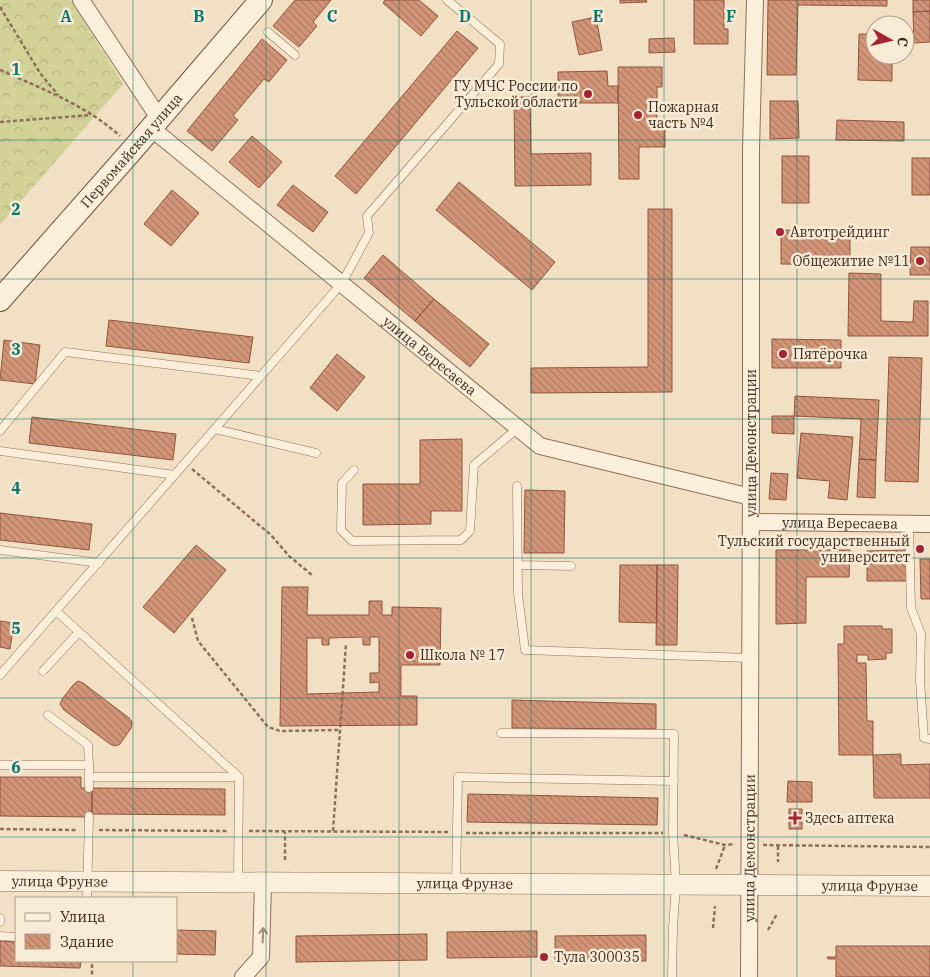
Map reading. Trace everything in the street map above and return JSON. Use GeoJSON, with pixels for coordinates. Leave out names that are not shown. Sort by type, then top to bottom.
{"type":"FeatureCollection","features":[{"type":"Feature","properties":{"kind":"main road","name":"Первомайская улица"},"geometry":{"type":"LineString","coordinates":[[0,300],[261,0]]}},
{"type":"Feature","properties":{"kind":"street","name":"улица Вересаева"},"geometry":{"type":"LineString","coordinates":[[81,0],[155,123],[342,283],[540,446],[751,497]]}},
{"type":"Feature","properties":{"kind":"street","name":"улица Демонстрации"},"geometry":{"type":"LineString","coordinates":[[749,977],[751,149],[755,0]]}},
{"type":"Feature","properties":{"kind":"street","name":"улица Вересаева"},"geometry":{"type":"LineString","coordinates":[[751,522],[930,524]]}},
{"type":"Feature","properties":{"kind":"street","name":"улица Фрунзе"},"geometry":{"type":"LineString","coordinates":[[0,881],[87,890],[238,882],[930,886]]}},
{"type":"Feature","properties":{"kind":"street"},"geometry":{"type":"LineString","coordinates":[[250,973],[262,957],[263,882]]}},
{"type":"Feature","properties":{"kind":"lane"},"geometry":{"type":"LineString","coordinates":[[0,675],[4,664],[56,612],[342,283],[369,233],[367,216],[499,64],[500,44],[447,0]]}},
{"type":"Feature","properties":{"kind":"lane"},"geometry":{"type":"LineString","coordinates":[[268,32],[295,55]]}},
{"type":"Feature","properties":{"kind":"lane"},"geometry":{"type":"LineString","coordinates":[[0,431],[65,352],[261,376]]}},
{"type":"Feature","properties":{"kind":"lane"},"geometry":{"type":"LineString","coordinates":[[354,470],[342,483],[341,530],[352,541],[461,540],[470,531],[474,465],[518,428]]}},
{"type":"Feature","properties":{"kind":"lane"},"geometry":{"type":"LineString","coordinates":[[215,429],[316,453]]}},
{"type":"Feature","properties":{"kind":"lane"},"geometry":{"type":"LineString","coordinates":[[0,451],[175,475]]}},
{"type":"Feature","properties":{"kind":"lane"},"geometry":{"type":"LineString","coordinates":[[517,486],[518,594],[525,650],[749,658]]}},
{"type":"Feature","properties":{"kind":"lane"},"geometry":{"type":"LineString","coordinates":[[909,523],[911,608],[921,634],[922,718],[924,738],[930,739]]}},
{"type":"Feature","properties":{"kind":"lane"},"geometry":{"type":"LineString","coordinates":[[0,550],[99,562]]}},
{"type":"Feature","properties":{"kind":"lane"},"geometry":{"type":"LineString","coordinates":[[518,565],[571,566]]}},
{"type":"Feature","properties":{"kind":"lane"},"geometry":{"type":"LineString","coordinates":[[56,612],[239,777],[238,882]]}},
{"type":"Feature","properties":{"kind":"lane"},"geometry":{"type":"LineString","coordinates":[[43,671],[79,632]]}},
{"type":"Feature","properties":{"kind":"lane"},"geometry":{"type":"LineString","coordinates":[[48,715],[88,745],[89,788]]}},
{"type":"Feature","properties":{"kind":"lane"},"geometry":{"type":"LineString","coordinates":[[501,733],[674,734],[673,833],[676,885],[672,977]]}},
{"type":"Feature","properties":{"kind":"lane"},"geometry":{"type":"LineString","coordinates":[[0,765],[89,765]]}},
{"type":"Feature","properties":{"kind":"lane"},"geometry":{"type":"LineString","coordinates":[[89,777],[239,777]]}},
{"type":"Feature","properties":{"kind":"lane"},"geometry":{"type":"LineString","coordinates":[[456,884],[458,777],[674,781]]}},
{"type":"Feature","properties":{"kind":"lane"},"geometry":{"type":"LineString","coordinates":[[87,890],[88,816]]}},
{"type":"Feature","properties":{"kind":"lane"},"geometry":{"type":"LineString","coordinates":[[0,936],[15,936]]}},
{"type":"Feature","properties":{"kind":"path"},"geometry":{"type":"LineString","coordinates":[[0,7],[40,73],[59,96]]}},
{"type":"Feature","properties":{"kind":"path"},"geometry":{"type":"LineString","coordinates":[[0,70],[59,96],[106,123],[120,136]]}},
{"type":"Feature","properties":{"kind":"path"},"geometry":{"type":"LineString","coordinates":[[0,122],[92,115]]}},
{"type":"Feature","properties":{"kind":"path"},"geometry":{"type":"LineString","coordinates":[[185,464],[270,535],[289,556],[312,575]]}},
{"type":"Feature","properties":{"kind":"path"},"geometry":{"type":"LineString","coordinates":[[192,618],[198,641],[268,727],[280,731],[339,730]]}},
{"type":"Feature","properties":{"kind":"path"},"geometry":{"type":"LineString","coordinates":[[333,831],[346,644]]}},
{"type":"Feature","properties":{"kind":"path"},"geometry":{"type":"LineString","coordinates":[[0,829],[673,833],[726,845],[737,844]]}},
{"type":"Feature","properties":{"kind":"path"},"geometry":{"type":"LineString","coordinates":[[285,831],[285,860]]}},
{"type":"Feature","properties":{"kind":"path"},"geometry":{"type":"LineString","coordinates":[[715,871],[726,845]]}},
{"type":"Feature","properties":{"kind":"path"},"geometry":{"type":"LineString","coordinates":[[757,845],[930,847]]}},
{"type":"Feature","properties":{"kind":"path"},"geometry":{"type":"LineString","coordinates":[[778,846],[778,862]]}},
{"type":"Feature","properties":{"kind":"path"},"geometry":{"type":"LineString","coordinates":[[713,928],[716,906]]}},
{"type":"Feature","properties":{"kind":"path"},"geometry":{"type":"LineString","coordinates":[[768,930],[777,914]]}},
{"type":"Feature","properties":{"kind":"path"},"geometry":{"type":"LineString","coordinates":[[92,964],[92,977]]}},
{"type":"Feature","properties":{"kind":"green space"},"geometry":{"type":"Polygon","coordinates":[[[0,0],[71,0],[123,84],[0,225],[0,0]]]}},
{"type":"Feature","properties":{"kind":"building"},"geometry":{"type":"Polygon","coordinates":[[[295,0],[331,0],[313,22],[317,26],[299,47],[273,26],[295,0]]]}},
{"type":"Feature","properties":{"kind":"building"},"geometry":{"type":"Polygon","coordinates":[[[385,0],[419,0],[438,16],[421,36],[383,3],[385,0]]]}},
{"type":"Feature","properties":{"kind":"building"},"geometry":{"type":"Polygon","coordinates":[[[620,0],[646,0],[647,2],[620,3],[620,0]]]}},
{"type":"Feature","properties":{"kind":"building"},"geometry":{"type":"Polygon","coordinates":[[[694,0],[724,0],[724,29],[728,29],[728,44],[694,44],[694,0]]]}},
{"type":"Feature","properties":{"kind":"building"},"geometry":{"type":"Polygon","coordinates":[[[768,0],[887,0],[887,6],[798,5],[796,75],[767,75],[768,0]]]}},
{"type":"Feature","properties":{"kind":"building"},"geometry":{"type":"Polygon","coordinates":[[[913,0],[930,0],[930,11],[913,12],[913,0]]]}},
{"type":"Feature","properties":{"kind":"building"},"geometry":{"type":"Polygon","coordinates":[[[930,11],[930,42],[915,43],[915,15],[913,15],[913,12],[930,11]]]}},
{"type":"Feature","properties":{"kind":"building"},"geometry":{"type":"Polygon","coordinates":[[[596,17],[602,50],[579,55],[572,22],[596,17]]]}},
{"type":"Feature","properties":{"kind":"building"},"geometry":{"type":"Polygon","coordinates":[[[457,31],[478,48],[356,194],[335,176],[457,31]]]}},
{"type":"Feature","properties":{"kind":"building"},"geometry":{"type":"Polygon","coordinates":[[[859,34],[865,34],[865,65],[892,65],[892,81],[858,80],[859,34]]]}},
{"type":"Feature","properties":{"kind":"building"},"geometry":{"type":"Polygon","coordinates":[[[674,38],[675,52],[649,53],[649,39],[674,38]]]}},
{"type":"Feature","properties":{"kind":"building"},"geometry":{"type":"Polygon","coordinates":[[[262,39],[287,60],[269,82],[264,79],[233,116],[238,120],[212,151],[187,131],[262,39]]]}},
{"type":"Feature","properties":{"kind":"building","name":"Пожарная часть №4"},"geometry":{"type":"Polygon","coordinates":[[[618,67],[662,67],[662,87],[657,87],[657,128],[665,128],[665,147],[639,147],[639,179],[619,179],[618,67]]]}},
{"type":"Feature","properties":{"kind":"building","name":"ГУ МЧС России по Тульской области"},"geometry":{"type":"Polygon","coordinates":[[[607,71],[608,86],[618,86],[618,103],[558,103],[558,72],[607,71]]]}},
{"type":"Feature","properties":{"kind":"building"},"geometry":{"type":"Polygon","coordinates":[[[514,97],[530,97],[531,154],[591,153],[591,185],[515,186],[514,97]]]}},
{"type":"Feature","properties":{"kind":"building"},"geometry":{"type":"Polygon","coordinates":[[[770,101],[798,101],[799,138],[770,139],[770,101]]]}},
{"type":"Feature","properties":{"kind":"building"},"geometry":{"type":"Polygon","coordinates":[[[837,120],[904,122],[904,141],[836,140],[837,120]]]}},
{"type":"Feature","properties":{"kind":"building"},"geometry":{"type":"Polygon","coordinates":[[[252,136],[282,162],[259,188],[229,162],[252,136]]]}},
{"type":"Feature","properties":{"kind":"building"},"geometry":{"type":"Polygon","coordinates":[[[782,156],[809,156],[809,203],[782,203],[782,156]]]}},
{"type":"Feature","properties":{"kind":"building"},"geometry":{"type":"Polygon","coordinates":[[[912,158],[930,158],[930,195],[912,195],[912,158]]]}},
{"type":"Feature","properties":{"kind":"building"},"geometry":{"type":"Polygon","coordinates":[[[459,182],[555,262],[532,290],[436,210],[459,182]]]}},
{"type":"Feature","properties":{"kind":"building"},"geometry":{"type":"Polygon","coordinates":[[[293,185],[328,212],[313,232],[277,205],[293,185]]]}},
{"type":"Feature","properties":{"kind":"building"},"geometry":{"type":"Polygon","coordinates":[[[172,190],[199,213],[171,246],[144,224],[172,190]]]}},
{"type":"Feature","properties":{"kind":"building"},"geometry":{"type":"Polygon","coordinates":[[[648,209],[672,209],[672,392],[531,393],[531,368],[648,367],[648,209]]]}},
{"type":"Feature","properties":{"kind":"building"},"geometry":{"type":"Polygon","coordinates":[[[781,230],[850,231],[850,265],[781,264],[781,230]]]}},
{"type":"Feature","properties":{"kind":"building","name":"Общежитие №11"},"geometry":{"type":"Polygon","coordinates":[[[911,247],[930,247],[930,275],[910,275],[911,247]]]}},
{"type":"Feature","properties":{"kind":"building"},"geometry":{"type":"Polygon","coordinates":[[[383,255],[434,299],[415,321],[364,278],[383,255]]]}},
{"type":"Feature","properties":{"kind":"building"},"geometry":{"type":"Polygon","coordinates":[[[849,273],[881,274],[881,321],[913,322],[914,301],[928,301],[928,336],[848,336],[849,273]]]}},
{"type":"Feature","properties":{"kind":"building"},"geometry":{"type":"Polygon","coordinates":[[[434,299],[489,344],[470,367],[415,321],[434,299]]]}},
{"type":"Feature","properties":{"kind":"building"},"geometry":{"type":"Polygon","coordinates":[[[109,320],[253,337],[249,363],[106,346],[109,320]]]}},
{"type":"Feature","properties":{"kind":"building"},"geometry":{"type":"Polygon","coordinates":[[[772,339],[841,340],[841,368],[772,368],[772,339]]]}},
{"type":"Feature","properties":{"kind":"building"},"geometry":{"type":"Polygon","coordinates":[[[4,340],[40,345],[35,384],[0,380],[4,340]]]}},
{"type":"Feature","properties":{"kind":"building"},"geometry":{"type":"Polygon","coordinates":[[[337,354],[365,377],[337,411],[310,388],[337,354]]]}},
{"type":"Feature","properties":{"kind":"building"},"geometry":{"type":"Polygon","coordinates":[[[889,357],[922,358],[918,482],[885,481],[889,357]]]}},
{"type":"Feature","properties":{"kind":"building"},"geometry":{"type":"Polygon","coordinates":[[[795,396],[879,400],[876,460],[859,459],[861,419],[794,416],[795,396]]]}},
{"type":"Feature","properties":{"kind":"building"},"geometry":{"type":"Polygon","coordinates":[[[772,416],[794,416],[794,434],[772,433],[772,416]]]}},
{"type":"Feature","properties":{"kind":"building"},"geometry":{"type":"Polygon","coordinates":[[[32,417],[176,434],[173,460],[29,443],[32,417]]]}},
{"type":"Feature","properties":{"kind":"building"},"geometry":{"type":"Polygon","coordinates":[[[801,433],[853,437],[847,500],[828,498],[830,481],[797,478],[801,433]]]}},
{"type":"Feature","properties":{"kind":"building"},"geometry":{"type":"Polygon","coordinates":[[[462,439],[462,511],[431,511],[431,524],[363,525],[363,484],[420,484],[420,440],[462,439]]]}},
{"type":"Feature","properties":{"kind":"building"},"geometry":{"type":"Polygon","coordinates":[[[859,459],[876,460],[875,498],[857,497],[859,459]]]}},
{"type":"Feature","properties":{"kind":"building"},"geometry":{"type":"Polygon","coordinates":[[[771,473],[788,474],[786,500],[769,499],[771,473]]]}},
{"type":"Feature","properties":{"kind":"building"},"geometry":{"type":"Polygon","coordinates":[[[525,490],[565,491],[564,553],[524,553],[525,490]]]}},
{"type":"Feature","properties":{"kind":"building"},"geometry":{"type":"Polygon","coordinates":[[[0,513],[92,524],[89,550],[0,540],[0,513]]]}},
{"type":"Feature","properties":{"kind":"building"},"geometry":{"type":"Polygon","coordinates":[[[196,545],[226,570],[174,633],[143,607],[196,545]]]}},
{"type":"Feature","properties":{"kind":"building"},"geometry":{"type":"Polygon","coordinates":[[[776,550],[850,550],[849,577],[806,577],[806,623],[776,624],[776,550]]]}},
{"type":"Feature","properties":{"kind":"building"},"geometry":{"type":"Polygon","coordinates":[[[907,550],[907,581],[867,581],[867,551],[907,550]]]}},
{"type":"Feature","properties":{"kind":"building"},"geometry":{"type":"Polygon","coordinates":[[[920,559],[930,559],[930,599],[921,599],[920,559]]]}},
{"type":"Feature","properties":{"kind":"building"},"geometry":{"type":"Polygon","coordinates":[[[620,565],[657,565],[657,623],[619,622],[620,565]]]}},
{"type":"Feature","properties":{"kind":"building"},"geometry":{"type":"Polygon","coordinates":[[[657,565],[678,565],[677,645],[656,645],[657,565]]]}},
{"type":"Feature","properties":{"kind":"building","name":"Школа № 17"},"geometry":{"type":"Polygon","coordinates":[[[282,587],[308,587],[307,615],[369,615],[369,601],[382,601],[382,615],[392,615],[392,607],[441,608],[440,665],[401,665],[401,696],[417,696],[417,725],[280,726],[282,587]],[[363,637],[329,638],[329,645],[322,645],[322,638],[307,638],[307,694],[379,692],[379,682],[370,683],[370,673],[379,673],[379,637],[370,637],[370,645],[363,645],[363,637]]]}},
{"type":"Feature","properties":{"kind":"building"},"geometry":{"type":"Polygon","coordinates":[[[0,621],[14,623],[10,649],[0,647],[0,621]]]}},
{"type":"Feature","properties":{"kind":"building"},"geometry":{"type":"Polygon","coordinates":[[[844,626],[882,626],[882,629],[892,629],[892,653],[886,653],[886,659],[868,660],[868,655],[857,655],[857,663],[866,663],[867,721],[873,721],[873,755],[839,755],[838,644],[844,644],[844,626]]]}},
{"type":"Feature","properties":{"kind":"building"},"geometry":{"type":"Polygon","coordinates":[[[78,681],[132,722],[131,728],[120,744],[115,746],[110,744],[64,710],[60,704],[78,681]]]}},
{"type":"Feature","properties":{"kind":"building"},"geometry":{"type":"Polygon","coordinates":[[[512,700],[656,704],[656,729],[512,728],[512,700]]]}},
{"type":"Feature","properties":{"kind":"building"},"geometry":{"type":"Polygon","coordinates":[[[901,754],[901,765],[930,764],[930,798],[874,798],[873,755],[901,754]]]}},
{"type":"Feature","properties":{"kind":"building"},"geometry":{"type":"Polygon","coordinates":[[[0,777],[81,777],[81,788],[92,788],[92,817],[0,816],[0,777]]]}},
{"type":"Feature","properties":{"kind":"building"},"geometry":{"type":"Polygon","coordinates":[[[788,781],[812,782],[812,802],[787,802],[788,781]]]}},
{"type":"Feature","properties":{"kind":"building"},"geometry":{"type":"Polygon","coordinates":[[[92,788],[225,789],[225,815],[92,814],[92,788]]]}},
{"type":"Feature","properties":{"kind":"building"},"geometry":{"type":"Polygon","coordinates":[[[468,794],[658,798],[657,825],[467,822],[468,794]]]}},
{"type":"Feature","properties":{"kind":"building"},"geometry":{"type":"Polygon","coordinates":[[[789,809],[802,809],[802,829],[789,829],[789,809]]]}},
{"type":"Feature","properties":{"kind":"building"},"geometry":{"type":"Polygon","coordinates":[[[178,930],[216,931],[215,955],[178,954],[178,930]]]}},
{"type":"Feature","properties":{"kind":"building"},"geometry":{"type":"Polygon","coordinates":[[[537,931],[537,957],[447,958],[447,932],[537,931]]]}},
{"type":"Feature","properties":{"kind":"building"},"geometry":{"type":"Polygon","coordinates":[[[427,934],[427,960],[296,962],[296,936],[427,934]]]}},
{"type":"Feature","properties":{"kind":"building"},"geometry":{"type":"Polygon","coordinates":[[[646,935],[646,961],[555,962],[555,936],[646,935]]]}},
{"type":"Feature","properties":{"kind":"building"},"geometry":{"type":"Polygon","coordinates":[[[0,941],[15,942],[15,962],[81,962],[80,968],[0,966],[0,941]]]}},
{"type":"Feature","properties":{"kind":"building"},"geometry":{"type":"Polygon","coordinates":[[[836,946],[930,946],[930,977],[836,977],[836,959],[828,959],[827,957],[836,957],[836,946]]]}},
{"type":"Feature","properties":{"kind":"place","name":"ГУ МЧС России по Тульской области"},"geometry":{"type":"Point","coordinates":[588,94]}},
{"type":"Feature","properties":{"kind":"place","name":"Пожарная часть №4"},"geometry":{"type":"Point","coordinates":[638,115]}},
{"type":"Feature","properties":{"kind":"place","name":"Автотрейдинг"},"geometry":{"type":"Point","coordinates":[780,232]}},
{"type":"Feature","properties":{"kind":"place","name":"Общежитие №11"},"geometry":{"type":"Point","coordinates":[920,261]}},
{"type":"Feature","properties":{"kind":"place","name":"Пятёрочка"},"geometry":{"type":"Point","coordinates":[783,354]}},
{"type":"Feature","properties":{"kind":"place","name":"Тульский государственный университет"},"geometry":{"type":"Point","coordinates":[920,549]}},
{"type":"Feature","properties":{"kind":"place","name":"Школа № 17"},"geometry":{"type":"Point","coordinates":[410,655]}},
{"type":"Feature","properties":{"kind":"place","name":"Здесь аптека"},"geometry":{"type":"Point","coordinates":[795,818]}},
{"type":"Feature","properties":{"kind":"place","name":"Тула 300035"},"geometry":{"type":"Point","coordinates":[544,957]}}]}
